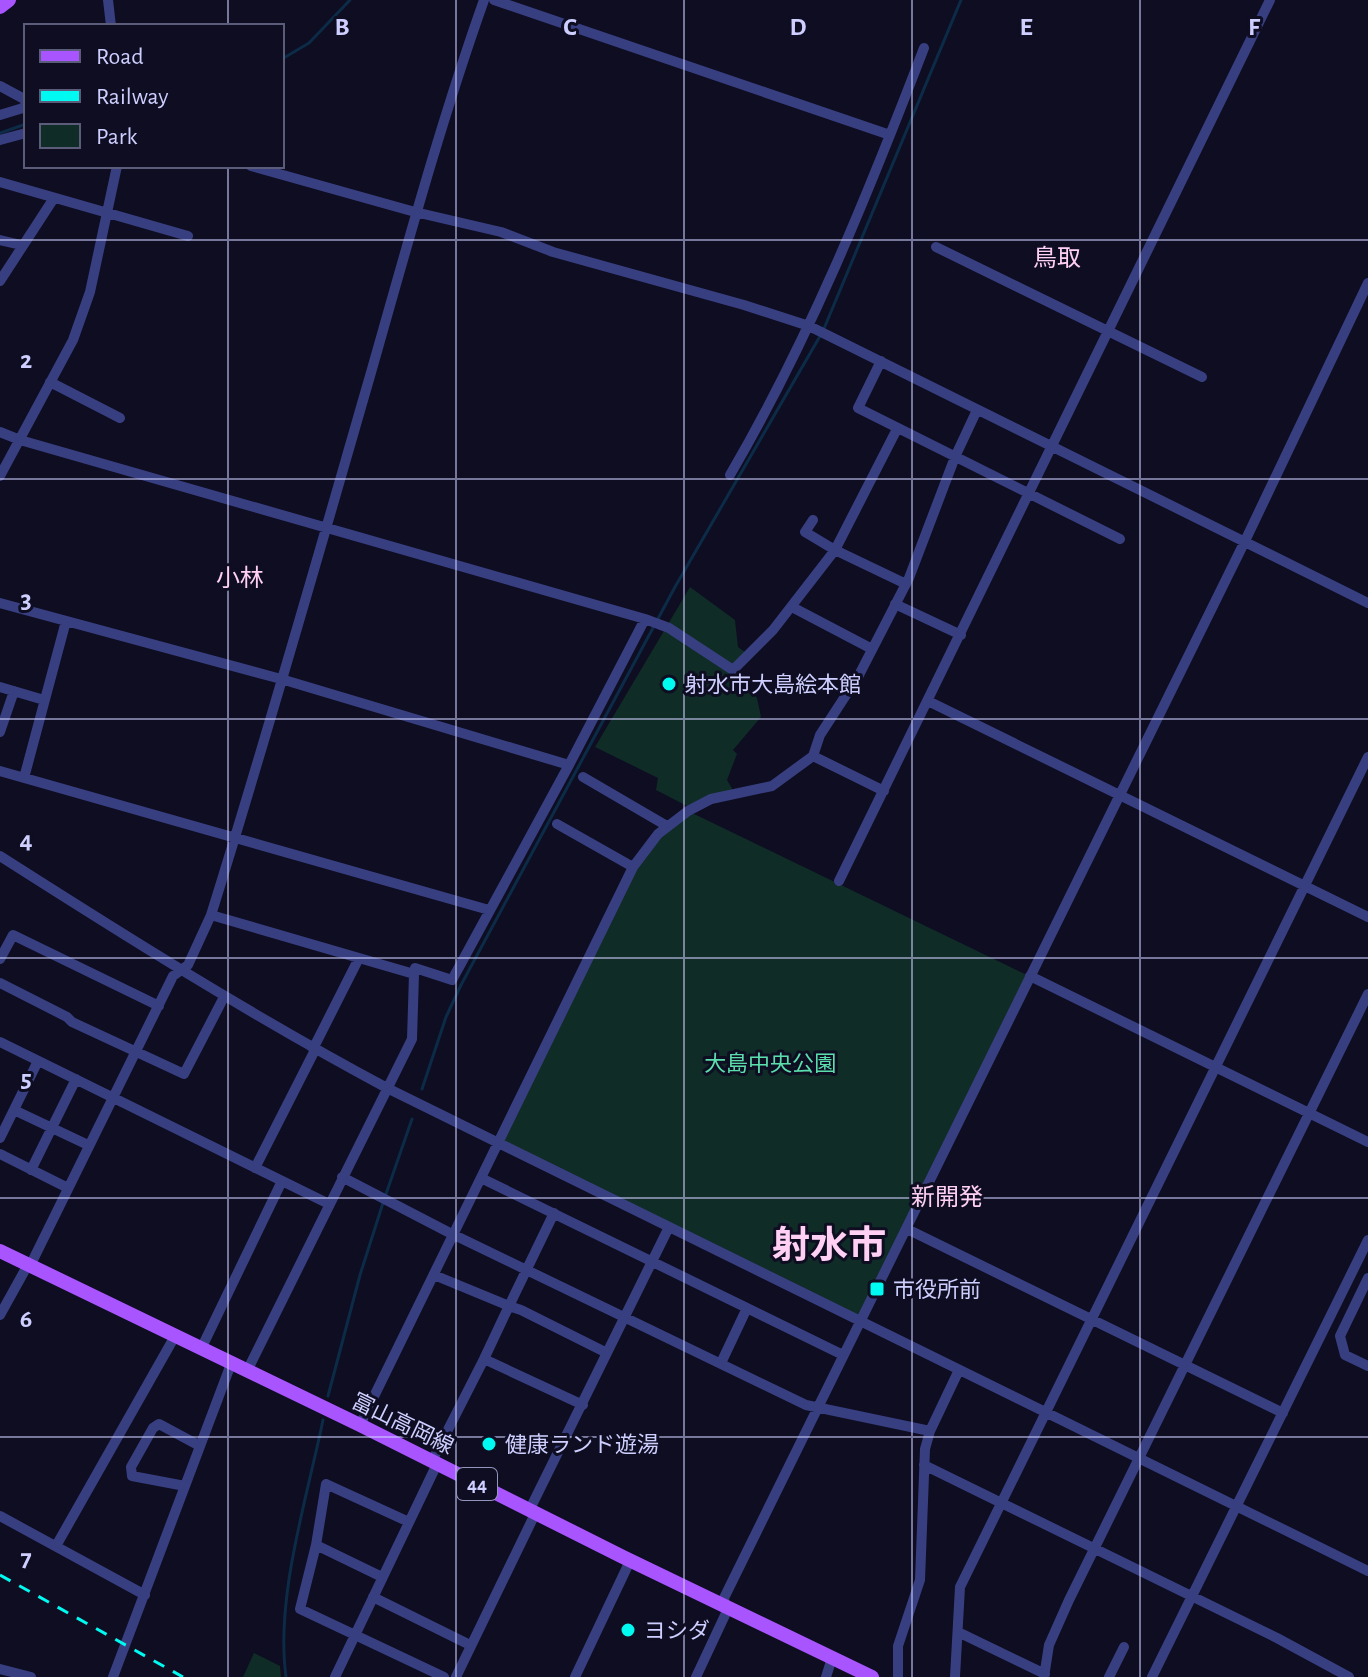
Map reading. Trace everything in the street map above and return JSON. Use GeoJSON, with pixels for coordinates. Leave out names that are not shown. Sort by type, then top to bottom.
{"type":"FeatureCollection","features":[{"type":"Feature","properties":{"kind":"main road"},"geometry":{"type":"LineString","coordinates":[[0,7],[9,0]]}},
{"type":"Feature","properties":{"kind":"main road","name":"富山高岡線"},"geometry":{"type":"LineString","coordinates":[[0,1251],[872,1677]]}},
{"type":"Feature","properties":{"kind":"street"},"geometry":{"type":"LineString","coordinates":[[0,1315],[30,1266],[173,976],[188,965],[211,915],[450,93],[484,0]]}},
{"type":"Feature","properties":{"kind":"street"},"geometry":{"type":"LineString","coordinates":[[494,0],[890,135]]}},
{"type":"Feature","properties":{"kind":"street"},"geometry":{"type":"LineString","coordinates":[[839,881],[1270,0]]}},
{"type":"Feature","properties":{"kind":"street"},"geometry":{"type":"LineString","coordinates":[[111,1],[111,24]]}},
{"type":"Feature","properties":{"kind":"street"},"geometry":{"type":"LineString","coordinates":[[730,475],[779,389],[809,326],[924,48]]}},
{"type":"Feature","properties":{"kind":"street"},"geometry":{"type":"LineString","coordinates":[[0,86],[24,101]]}},
{"type":"Feature","properties":{"kind":"street"},"geometry":{"type":"LineString","coordinates":[[0,115],[24,106]]}},
{"type":"Feature","properties":{"kind":"street"},"geometry":{"type":"LineString","coordinates":[[0,140],[24,134]]}},
{"type":"Feature","properties":{"kind":"street"},"geometry":{"type":"LineString","coordinates":[[0,476],[73,340],[90,292],[117,168]]}},
{"type":"Feature","properties":{"kind":"street"},"geometry":{"type":"LineString","coordinates":[[258,168],[415,212],[501,232],[553,252],[809,326],[1368,603]]}},
{"type":"Feature","properties":{"kind":"street"},"geometry":{"type":"LineString","coordinates":[[0,182],[188,236]]}},
{"type":"Feature","properties":{"kind":"street"},"geometry":{"type":"LineString","coordinates":[[0,281],[54,198]]}},
{"type":"Feature","properties":{"kind":"street"},"geometry":{"type":"LineString","coordinates":[[0,240],[21,245]]}},
{"type":"Feature","properties":{"kind":"street"},"geometry":{"type":"LineString","coordinates":[[936,247],[1202,377]]}},
{"type":"Feature","properties":{"kind":"street"},"geometry":{"type":"LineString","coordinates":[[696,1677],[726,1613],[724,1598],[1245,541],[1368,283]]}},
{"type":"Feature","properties":{"kind":"street"},"geometry":{"type":"LineString","coordinates":[[881,361],[858,408],[1120,539]]}},
{"type":"Feature","properties":{"kind":"street"},"geometry":{"type":"LineString","coordinates":[[50,382],[120,418]]}},
{"type":"Feature","properties":{"kind":"street"},"geometry":{"type":"LineString","coordinates":[[360,1425],[633,867],[643,851],[667,826],[688,811],[711,799],[772,786],[813,756],[820,735],[859,675],[906,584],[955,457],[977,410]]}},
{"type":"Feature","properties":{"kind":"street"},"geometry":{"type":"LineString","coordinates":[[0,432],[645,619],[669,628],[733,670],[792,607],[835,550],[897,429]]}},
{"type":"Feature","properties":{"kind":"street"},"geometry":{"type":"LineString","coordinates":[[813,520],[805,532],[906,584]]}},
{"type":"Feature","properties":{"kind":"street"},"geometry":{"type":"LineString","coordinates":[[0,603],[281,679],[569,765]]}},
{"type":"Feature","properties":{"kind":"street"},"geometry":{"type":"LineString","coordinates":[[895,604],[961,635]]}},
{"type":"Feature","properties":{"kind":"street"},"geometry":{"type":"LineString","coordinates":[[792,607],[872,649]]}},
{"type":"Feature","properties":{"kind":"street"},"geometry":{"type":"LineString","coordinates":[[415,968],[452,980],[645,619]]}},
{"type":"Feature","properties":{"kind":"street"},"geometry":{"type":"LineString","coordinates":[[24,778],[66,621]]}},
{"type":"Feature","properties":{"kind":"street"},"geometry":{"type":"LineString","coordinates":[[0,687],[44,700]]}},
{"type":"Feature","properties":{"kind":"street"},"geometry":{"type":"LineString","coordinates":[[0,732],[14,691]]}},
{"type":"Feature","properties":{"kind":"street"},"geometry":{"type":"LineString","coordinates":[[928,701],[1368,917]]}},
{"type":"Feature","properties":{"kind":"street"},"geometry":{"type":"LineString","coordinates":[[813,756],[884,791]]}},
{"type":"Feature","properties":{"kind":"street"},"geometry":{"type":"LineString","coordinates":[[955,1677],[960,1587],[1368,757]]}},
{"type":"Feature","properties":{"kind":"street"},"geometry":{"type":"LineString","coordinates":[[0,771],[489,910]]}},
{"type":"Feature","properties":{"kind":"street"},"geometry":{"type":"LineString","coordinates":[[583,777],[667,826]]}},
{"type":"Feature","properties":{"kind":"street"},"geometry":{"type":"LineString","coordinates":[[557,824],[633,867]]}},
{"type":"Feature","properties":{"kind":"street"},"geometry":{"type":"LineString","coordinates":[[0,856],[224,997],[387,1088],[1368,1571]]}},
{"type":"Feature","properties":{"kind":"street"},"geometry":{"type":"LineString","coordinates":[[211,915],[414,974],[412,1039],[247,1371]]}},
{"type":"Feature","properties":{"kind":"street"},"geometry":{"type":"LineString","coordinates":[[0,959],[13,935],[159,1006]]}},
{"type":"Feature","properties":{"kind":"street"},"geometry":{"type":"LineString","coordinates":[[255,1168],[359,958]]}},
{"type":"Feature","properties":{"kind":"street"},"geometry":{"type":"LineString","coordinates":[[1030,976],[1368,1142]]}},
{"type":"Feature","properties":{"kind":"street"},"geometry":{"type":"LineString","coordinates":[[0,983],[72,1022],[184,1074],[224,997]]}},
{"type":"Feature","properties":{"kind":"street"},"geometry":{"type":"LineString","coordinates":[[958,1632],[1045,1676],[1049,1645],[1368,994]]}},
{"type":"Feature","properties":{"kind":"street"},"geometry":{"type":"LineString","coordinates":[[0,1042],[329,1204]]}},
{"type":"Feature","properties":{"kind":"street"},"geometry":{"type":"LineString","coordinates":[[0,1138],[38,1061]]}},
{"type":"Feature","properties":{"kind":"street"},"geometry":{"type":"LineString","coordinates":[[31,1170],[76,1079]]}},
{"type":"Feature","properties":{"kind":"street"},"geometry":{"type":"LineString","coordinates":[[14,1110],[88,1145]]}},
{"type":"Feature","properties":{"kind":"street"},"geometry":{"type":"LineString","coordinates":[[0,1154],[68,1188]]}},
{"type":"Feature","properties":{"kind":"street"},"geometry":{"type":"LineString","coordinates":[[342,1177],[806,1405],[930,1431]]}},
{"type":"Feature","properties":{"kind":"street"},"geometry":{"type":"LineString","coordinates":[[481,1178],[843,1355]]}},
{"type":"Feature","properties":{"kind":"street"},"geometry":{"type":"LineString","coordinates":[[201,1349],[282,1181]]}},
{"type":"Feature","properties":{"kind":"street"},"geometry":{"type":"LineString","coordinates":[[335,1677],[554,1213]]}},
{"type":"Feature","properties":{"kind":"street"},"geometry":{"type":"LineString","coordinates":[[456,1677],[669,1227]]}},
{"type":"Feature","properties":{"kind":"street"},"geometry":{"type":"LineString","coordinates":[[907,1229],[1283,1413]]}},
{"type":"Feature","properties":{"kind":"street"},"geometry":{"type":"LineString","coordinates":[[1152,1677],[1368,1240]]}},
{"type":"Feature","properties":{"kind":"street"},"geometry":{"type":"LineString","coordinates":[[434,1275],[521,1310],[607,1353]]}},
{"type":"Feature","properties":{"kind":"street"},"geometry":{"type":"LineString","coordinates":[[1368,1278],[1340,1336],[1345,1355],[1368,1366]]}},
{"type":"Feature","properties":{"kind":"street"},"geometry":{"type":"LineString","coordinates":[[721,1363],[747,1308]]}},
{"type":"Feature","properties":{"kind":"street"},"geometry":{"type":"LineString","coordinates":[[56,1546],[175,1336]]}},
{"type":"Feature","properties":{"kind":"street"},"geometry":{"type":"LineString","coordinates":[[484,1359],[583,1405]]}},
{"type":"Feature","properties":{"kind":"street"},"geometry":{"type":"LineString","coordinates":[[113,1677],[231,1364]]}},
{"type":"Feature","properties":{"kind":"street"},"geometry":{"type":"LineString","coordinates":[[898,1677],[898,1646],[920,1580],[925,1449],[930,1431],[959,1370]]}},
{"type":"Feature","properties":{"kind":"street"},"geometry":{"type":"LineString","coordinates":[[185,1486],[132,1476],[131,1467],[153,1428],[159,1424],[200,1446]]}},
{"type":"Feature","properties":{"kind":"street"},"geometry":{"type":"LineString","coordinates":[[924,1465],[1192,1596],[1349,1677]]}},
{"type":"Feature","properties":{"kind":"street"},"geometry":{"type":"LineString","coordinates":[[409,1522],[326,1484],[316,1545],[300,1609],[444,1677]]}},
{"type":"Feature","properties":{"kind":"street"},"geometry":{"type":"LineString","coordinates":[[0,1516],[145,1595]]}},
{"type":"Feature","properties":{"kind":"street"},"geometry":{"type":"LineString","coordinates":[[316,1545],[382,1577]]}},
{"type":"Feature","properties":{"kind":"street"},"geometry":{"type":"LineString","coordinates":[[575,1677],[630,1561]]}},
{"type":"Feature","properties":{"kind":"street"},"geometry":{"type":"LineString","coordinates":[[373,1597],[470,1645]]}},
{"type":"Feature","properties":{"kind":"street"},"geometry":{"type":"LineString","coordinates":[[1109,1677],[1124,1647]]}},
{"type":"Feature","properties":{"kind":"street"},"geometry":{"type":"LineString","coordinates":[[826,1677],[832,1658]]}},
{"type":"Feature","properties":{"kind":"street"},"geometry":{"type":"LineString","coordinates":[[1,1672],[31,1677]]}},
{"type":"Feature","properties":{"kind":"green space"},"geometry":{"type":"Polygon","coordinates":[[[690,587],[735,620],[738,647],[745,652],[732,666],[757,698],[761,717],[733,750],[737,754],[727,780],[733,790],[687,806],[656,790],[658,778],[595,747],[690,587]]]}},
{"type":"Feature","properties":{"kind":"green space","name":"大島中央公園"},"geometry":{"type":"Polygon","coordinates":[[[688,811],[1029,976],[860,1321],[500,1142],[643,852],[688,811]]]}},
{"type":"Feature","properties":{"kind":"green space"},"geometry":{"type":"Polygon","coordinates":[[[254,1653],[280,1666],[281,1677],[243,1677],[254,1653]]]}},
{"type":"Feature","properties":{"kind":"waterway"},"geometry":{"type":"LineString","coordinates":[[284,58],[309,43],[350,0]]}},
{"type":"Feature","properties":{"kind":"waterway"},"geometry":{"type":"LineString","coordinates":[[422,1089],[446,1017],[461,985],[675,587],[823,331],[961,0]]}},
{"type":"Feature","properties":{"kind":"waterway"},"geometry":{"type":"LineString","coordinates":[[0,133],[24,125]]}},
{"type":"Feature","properties":{"kind":"waterway"},"geometry":{"type":"LineString","coordinates":[[386,1194],[412,1119]]}},
{"type":"Feature","properties":{"kind":"waterway"},"geometry":{"type":"LineString","coordinates":[[328,1396],[383,1203]]}},
{"type":"Feature","properties":{"kind":"waterway"},"geometry":{"type":"LineString","coordinates":[[286,1677],[285,1614],[289,1582],[323,1420]]}},
{"type":"Feature","properties":{"kind":"railway"},"geometry":{"type":"LineString","coordinates":[[0,1575],[183,1677]]}},
{"type":"Feature","properties":{"kind":"place","name":"射水市大島絵本館"},"geometry":{"type":"Point","coordinates":[669,684]}},
{"type":"Feature","properties":{"kind":"place","name":"市役所前"},"geometry":{"type":"Point","coordinates":[877,1289]}},
{"type":"Feature","properties":{"kind":"place","name":"健康ランド遊湯"},"geometry":{"type":"Point","coordinates":[489,1444]}},
{"type":"Feature","properties":{"kind":"place","name":"ヨシダ"},"geometry":{"type":"Point","coordinates":[628,1630]}},
{"type":"Feature","properties":{"kind":"district","name":"鳥取"},"geometry":{"type":"Point","coordinates":[1057,258]}},
{"type":"Feature","properties":{"kind":"district","name":"小林"},"geometry":{"type":"Point","coordinates":[240,578]}},
{"type":"Feature","properties":{"kind":"district","name":"新開発"},"geometry":{"type":"Point","coordinates":[947,1197]}},
{"type":"Feature","properties":{"kind":"district","name":"射水市"},"geometry":{"type":"Point","coordinates":[829,1245]}}]}
